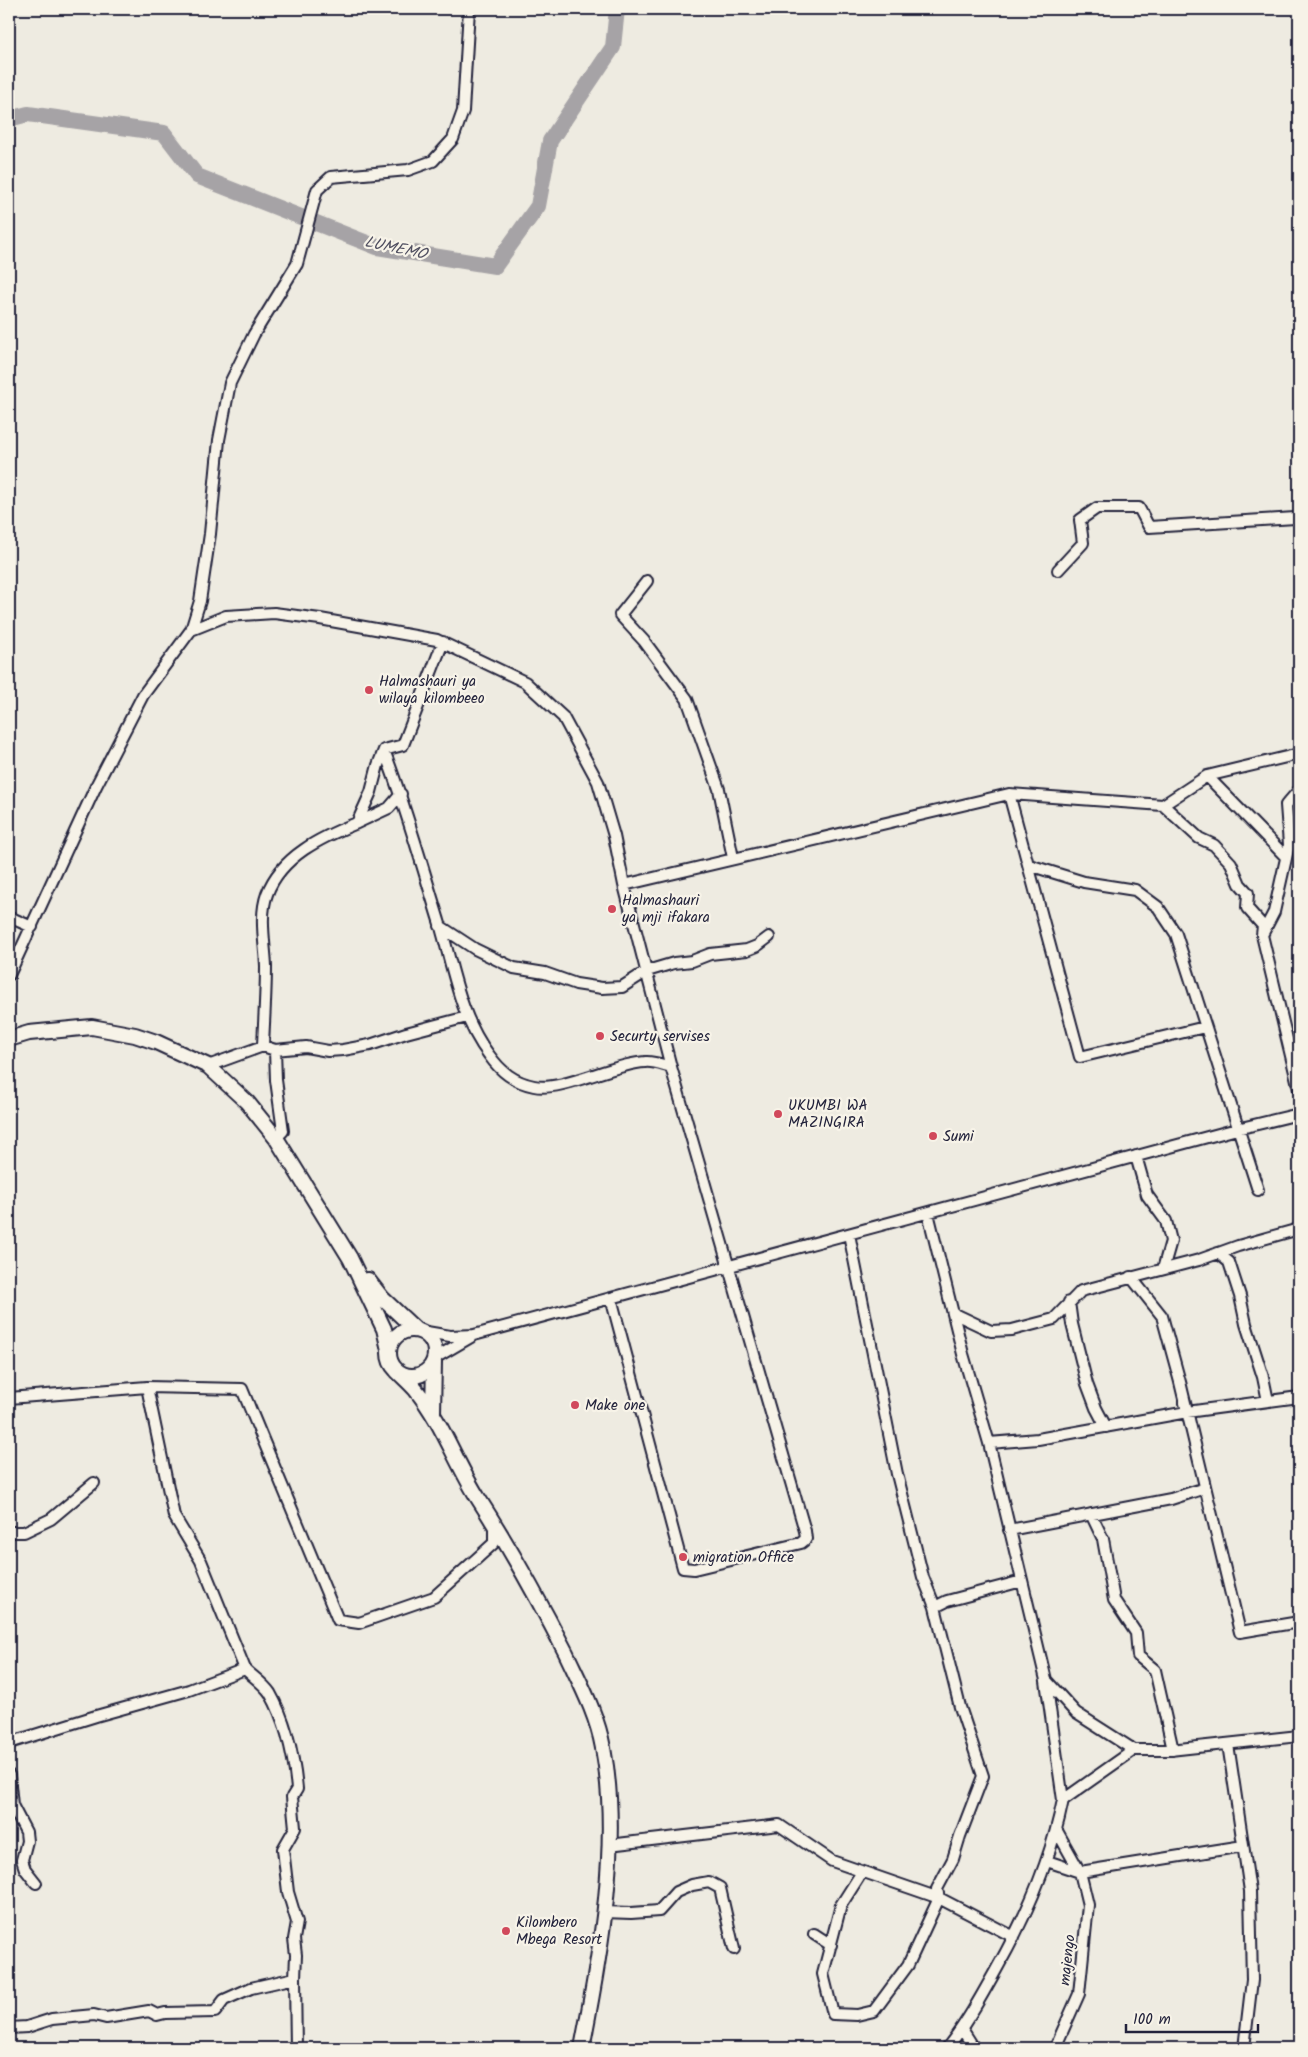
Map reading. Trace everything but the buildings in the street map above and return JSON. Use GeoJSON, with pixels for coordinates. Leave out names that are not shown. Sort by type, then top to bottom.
{"type":"FeatureCollection","features":[{"type":"Feature","properties":{"kind":"main road"},"geometry":{"type":"LineString","coordinates":[[9,1038],[29,1033],[92,1027],[142,1038],[208,1066],[247,1102],[276,1138],[350,1258],[384,1329],[390,1359],[397,1371],[416,1389],[433,1415],[473,1490],[551,1623],[586,1694],[603,1746],[608,1788],[609,1845],[602,1931],[582,2048]]}},
{"type":"Feature","properties":{"kind":"main road"},"geometry":{"type":"LineString","coordinates":[[350,1258],[382,1298],[418,1330],[426,1334],[434,1345],[433,1415]]}},
{"type":"Feature","properties":{"kind":"main road"},"geometry":{"type":"LineString","coordinates":[[389,1350],[396,1336],[405,1330],[418,1330]]}},
{"type":"Feature","properties":{"kind":"main road"},"geometry":{"type":"LineString","coordinates":[[397,1371],[406,1376],[416,1376],[428,1370],[434,1360]]}},
{"type":"Feature","properties":{"kind":"street"},"geometry":{"type":"LineString","coordinates":[[9,975],[96,786],[142,694],[191,630],[200,601],[210,534],[219,440],[230,382],[254,334],[297,264],[317,190],[331,176],[408,170],[433,161],[453,139],[463,111],[468,9]]}},
{"type":"Feature","properties":{"kind":"street"},"geometry":{"type":"LineString","coordinates":[[1058,570],[1083,543],[1080,520],[1097,508],[1139,508],[1149,527],[1286,518],[1299,520]]}},
{"type":"Feature","properties":{"kind":"street"},"geometry":{"type":"LineString","coordinates":[[647,582],[620,616],[644,641],[687,699],[719,789],[732,858]]}},
{"type":"Feature","properties":{"kind":"street"},"geometry":{"type":"LineString","coordinates":[[191,630],[226,616],[274,613],[320,619],[443,642],[525,682],[564,717],[598,782],[614,836],[624,885],[671,1067],[805,1531],[806,1539],[801,1543],[694,1569],[683,1568],[611,1298]]}},
{"type":"Feature","properties":{"kind":"street"},"geometry":{"type":"LineString","coordinates":[[384,750],[403,745],[443,642]]}},
{"type":"Feature","properties":{"kind":"street"},"geometry":{"type":"LineString","coordinates":[[384,750],[401,794],[450,966],[468,1017],[488,1054],[502,1070],[514,1081],[536,1087],[554,1086],[625,1064],[647,1062],[671,1067]]}},
{"type":"Feature","properties":{"kind":"street"},"geometry":{"type":"LineString","coordinates":[[357,823],[371,792],[384,750]]}},
{"type":"Feature","properties":{"kind":"street"},"geometry":{"type":"LineString","coordinates":[[624,885],[1009,794],[1162,805],[1207,776],[1299,754]]}},
{"type":"Feature","properties":{"kind":"street"},"geometry":{"type":"LineString","coordinates":[[1207,776],[1286,857]]}},
{"type":"Feature","properties":{"kind":"street"},"geometry":{"type":"LineString","coordinates":[[1262,935],[1274,912],[1289,845],[1286,805],[1299,790]]}},
{"type":"Feature","properties":{"kind":"street"},"geometry":{"type":"LineString","coordinates":[[263,1046],[266,966],[263,925],[266,895],[279,871],[313,843],[389,808],[401,794]]}},
{"type":"Feature","properties":{"kind":"street"},"geometry":{"type":"LineString","coordinates":[[1009,794],[1080,1057],[1205,1027]]}},
{"type":"Feature","properties":{"kind":"street"},"geometry":{"type":"LineString","coordinates":[[1162,805],[1199,838],[1214,846],[1231,863],[1240,884],[1248,893],[1247,908],[1263,926],[1262,935],[1299,1089]]}},
{"type":"Feature","properties":{"kind":"street"},"geometry":{"type":"LineString","coordinates":[[1028,866],[1084,882],[1135,890],[1158,907],[1176,934],[1258,1190]]}},
{"type":"Feature","properties":{"kind":"street"},"geometry":{"type":"LineString","coordinates":[[9,916],[32,927]]}},
{"type":"Feature","properties":{"kind":"street"},"geometry":{"type":"LineString","coordinates":[[440,926],[456,938],[514,968],[545,973],[576,984],[602,988],[622,987],[647,971],[674,963],[692,961],[710,954],[747,950],[770,938]]}},
{"type":"Feature","properties":{"kind":"street"},"geometry":{"type":"LineString","coordinates":[[208,1066],[263,1046],[275,1050],[306,1047],[328,1051],[343,1050],[370,1045],[434,1025],[468,1017]]}},
{"type":"Feature","properties":{"kind":"street"},"geometry":{"type":"LineString","coordinates":[[275,1050],[276,1080],[282,1131],[276,1138]]}},
{"type":"Feature","properties":{"kind":"street"},"geometry":{"type":"LineString","coordinates":[[418,1330],[450,1336],[474,1335],[1237,1128],[1299,1114]]}},
{"type":"Feature","properties":{"kind":"street"},"geometry":{"type":"LineString","coordinates":[[1136,1156],[1147,1195],[1166,1222],[1171,1241],[1163,1269]]}},
{"type":"Feature","properties":{"kind":"street"},"geometry":{"type":"LineString","coordinates":[[928,1213],[953,1313],[989,1442],[1031,1614],[1046,1680],[1063,1800],[1057,1831],[1047,1861],[1014,1937],[962,2029],[947,2048]]}},
{"type":"Feature","properties":{"kind":"street"},"geometry":{"type":"LineString","coordinates":[[953,1313],[991,1332],[1012,1330],[1054,1319],[1081,1291],[1199,1260],[1299,1229]]}},
{"type":"Feature","properties":{"kind":"street"},"geometry":{"type":"LineString","coordinates":[[849,1234],[897,1474],[923,1577],[935,1607],[960,1707],[983,1776],[953,1859],[937,1889],[939,1898],[908,1965],[874,2011],[857,2015],[833,2014],[823,1974],[842,1905],[862,1872]]}},
{"type":"Feature","properties":{"kind":"street"},"geometry":{"type":"LineString","coordinates":[[1218,1253],[1229,1262],[1268,1401]]}},
{"type":"Feature","properties":{"kind":"street"},"geometry":{"type":"LineString","coordinates":[[1131,1277],[1162,1316],[1240,1632],[1299,1622]]}},
{"type":"Feature","properties":{"kind":"street"},"geometry":{"type":"LineString","coordinates":[[1069,1302],[1071,1320],[1087,1384],[1106,1427]]}},
{"type":"Feature","properties":{"kind":"street"},"geometry":{"type":"LineString","coordinates":[[1057,1316],[1071,1320]]}},
{"type":"Feature","properties":{"kind":"street"},"geometry":{"type":"LineString","coordinates":[[434,1360],[474,1335]]}},
{"type":"Feature","properties":{"kind":"street"},"geometry":{"type":"LineString","coordinates":[[9,1398],[147,1387],[242,1389],[338,1620],[359,1623],[434,1597],[494,1543],[494,1524]]}},
{"type":"Feature","properties":{"kind":"street"},"geometry":{"type":"LineString","coordinates":[[147,1387],[174,1516],[201,1561],[245,1669],[269,1692],[281,1719],[295,1767],[297,1789],[292,1797],[295,1828],[283,1849],[288,1892],[297,1922],[294,1938],[296,1956],[296,2048]]}},
{"type":"Feature","properties":{"kind":"street"},"geometry":{"type":"LineString","coordinates":[[989,1442],[1038,1439],[1187,1412],[1299,1397]]}},
{"type":"Feature","properties":{"kind":"street"},"geometry":{"type":"LineString","coordinates":[[9,1532],[24,1532],[51,1519],[94,1483]]}},
{"type":"Feature","properties":{"kind":"street"},"geometry":{"type":"LineString","coordinates":[[1010,1530],[1171,1499],[1205,1488]]}},
{"type":"Feature","properties":{"kind":"street"},"geometry":{"type":"LineString","coordinates":[[1091,1514],[1103,1539],[1114,1600],[1136,1633],[1138,1656],[1155,1670],[1173,1750]]}},
{"type":"Feature","properties":{"kind":"street"},"geometry":{"type":"LineString","coordinates":[[935,1607],[947,1601],[1022,1581]]}},
{"type":"Feature","properties":{"kind":"street"},"geometry":{"type":"LineString","coordinates":[[9,1743],[189,1690],[245,1669]]}},
{"type":"Feature","properties":{"kind":"street"},"geometry":{"type":"LineString","coordinates":[[1046,1680],[1076,1713],[1134,1750],[1173,1750],[1299,1736]]}},
{"type":"Feature","properties":{"kind":"street"},"geometry":{"type":"LineString","coordinates":[[1228,1744],[1250,1891],[1252,1980],[1244,2048]]}},
{"type":"Feature","properties":{"kind":"street"},"geometry":{"type":"LineString","coordinates":[[1063,1800],[1134,1750]]}},
{"type":"Feature","properties":{"kind":"street"},"geometry":{"type":"LineString","coordinates":[[9,1775],[12,1805],[26,1832],[27,1841],[22,1860],[25,1870],[36,1883]]}},
{"type":"Feature","properties":{"kind":"street"},"geometry":{"type":"LineString","coordinates":[[609,1845],[780,1826],[832,1860],[939,1898],[1014,1937]]}},
{"type":"Feature","properties":{"kind":"street","name":"majengo"},"geometry":{"type":"LineString","coordinates":[[1055,2048],[1079,1994],[1088,1905],[1080,1872],[1057,1831]]}},
{"type":"Feature","properties":{"kind":"street"},"geometry":{"type":"LineString","coordinates":[[1047,1861],[1080,1872],[1243,1846]]}},
{"type":"Feature","properties":{"kind":"street"},"geometry":{"type":"LineString","coordinates":[[604,1912],[659,1911],[676,1892],[692,1885],[709,1882],[720,1888],[734,1949]]}},
{"type":"Feature","properties":{"kind":"street"},"geometry":{"type":"LineString","coordinates":[[814,1934],[831,1945]]}},
{"type":"Feature","properties":{"kind":"street"},"geometry":{"type":"LineString","coordinates":[[9,2028],[27,2026],[52,2019],[94,2015],[106,2018],[149,2011],[157,2015],[165,2013],[215,2012],[224,2000],[251,1988],[295,1978]]}},
{"type":"Feature","properties":{"kind":"street"},"geometry":{"type":"LineString","coordinates":[[962,2029],[974,2048]]}},
{"type":"Feature","properties":{"kind":"waterway","name":"LUMEMO"},"geometry":{"type":"LineString","coordinates":[[9,119],[28,114],[164,133],[197,176],[377,247],[495,266],[538,206],[550,141],[613,47],[617,9]]}},
{"type":"Feature","properties":{"kind":"place","name":"Halmashauri ya wilaya kilombeeo"},"geometry":{"type":"Point","coordinates":[369,690]}},
{"type":"Feature","properties":{"kind":"place","name":"Halmashauri ya mji ifakara"},"geometry":{"type":"Point","coordinates":[612,909]}},
{"type":"Feature","properties":{"kind":"place","name":"Securty servises"},"geometry":{"type":"Point","coordinates":[600,1036]}},
{"type":"Feature","properties":{"kind":"place","name":"UKUMBI WA MAZINGIRA"},"geometry":{"type":"Point","coordinates":[778,1114]}},
{"type":"Feature","properties":{"kind":"place","name":"Sumi"},"geometry":{"type":"Point","coordinates":[933,1136]}},
{"type":"Feature","properties":{"kind":"place","name":"Make one"},"geometry":{"type":"Point","coordinates":[575,1405]}},
{"type":"Feature","properties":{"kind":"place","name":"migration Office"},"geometry":{"type":"Point","coordinates":[683,1557]}},
{"type":"Feature","properties":{"kind":"place","name":"Kilombero Mbega Resort"},"geometry":{"type":"Point","coordinates":[506,1931]}}]}
